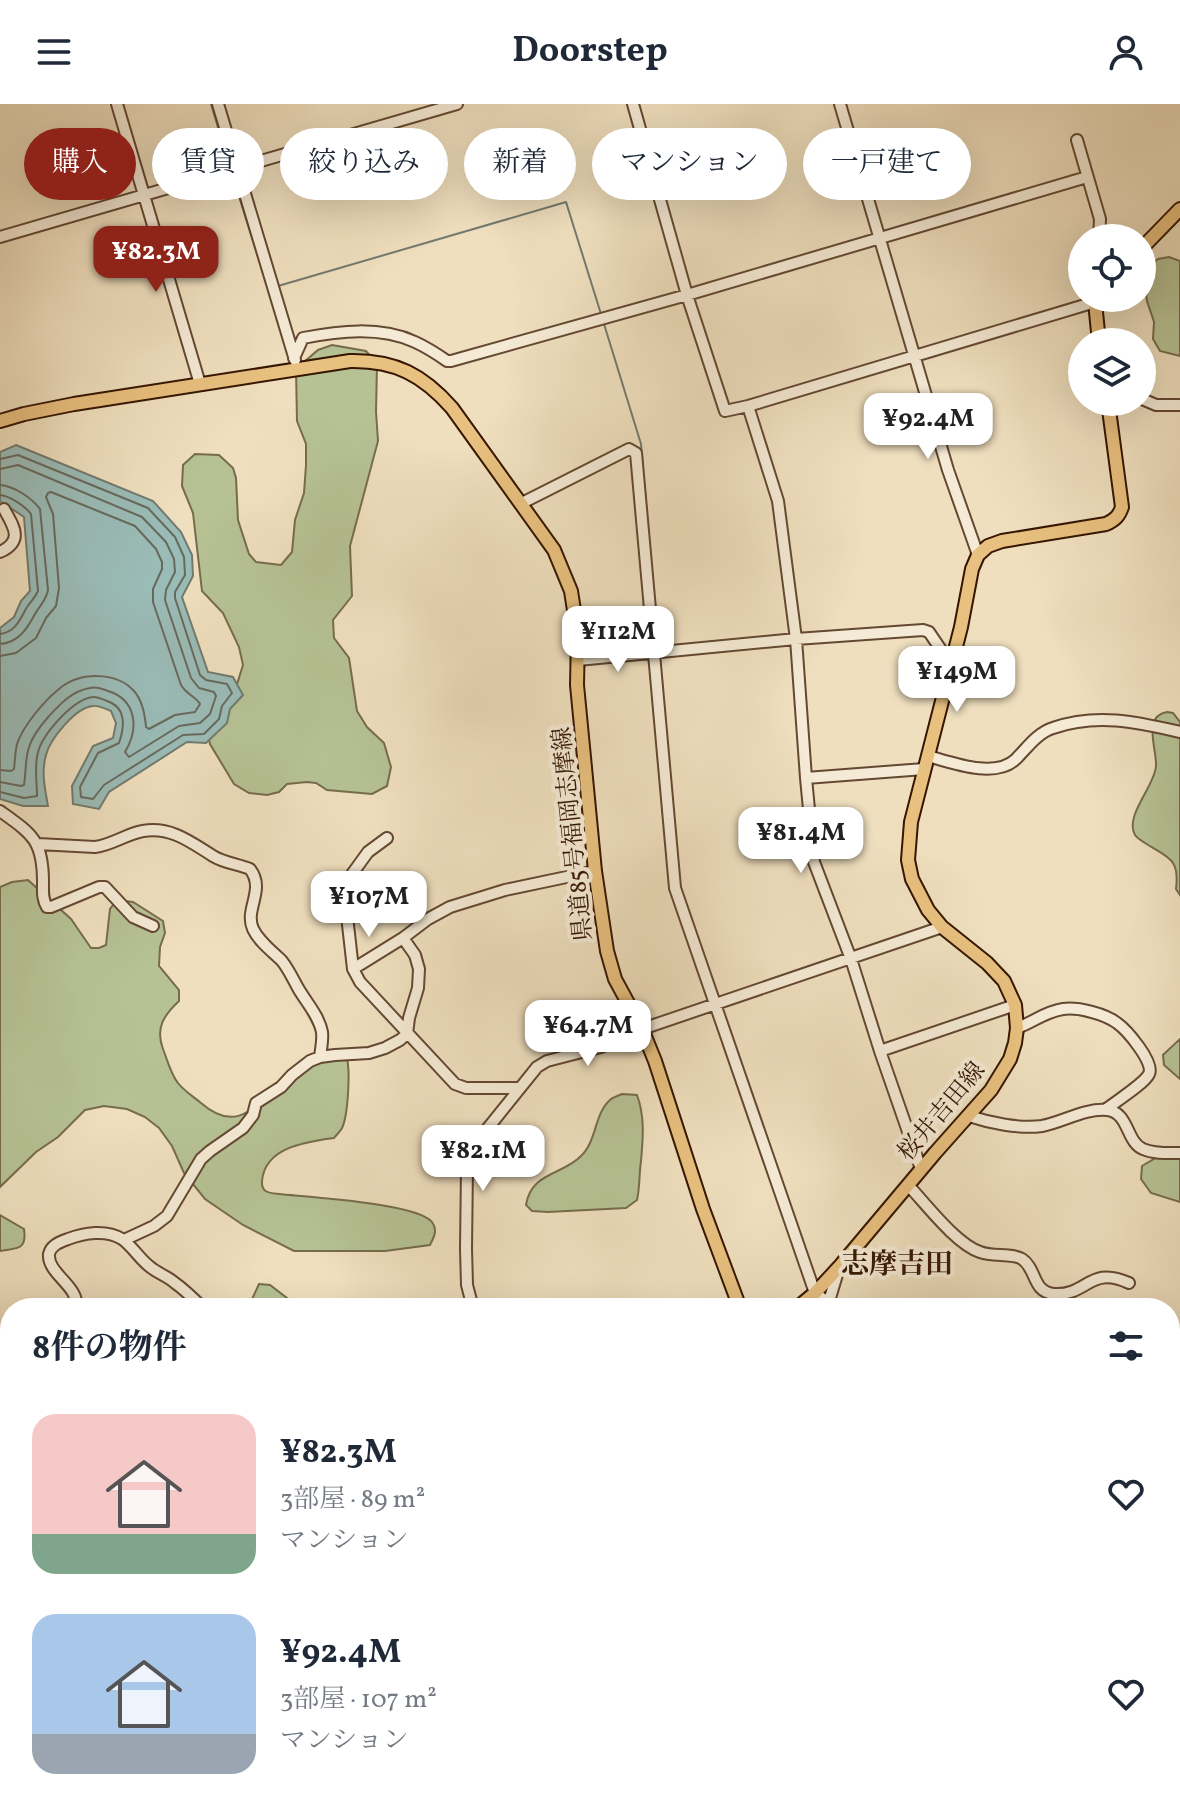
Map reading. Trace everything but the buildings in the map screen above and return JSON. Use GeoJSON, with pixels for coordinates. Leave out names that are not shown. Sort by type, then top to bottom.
{"type":"FeatureCollection","features":[{"type":"Feature","properties":{"kind":"main road"},"geometry":{"type":"LineString","coordinates":[[1156,234],[1180,209]]}},
{"type":"Feature","properties":{"kind":"main road","name":"県道85号福岡志摩線"},"geometry":{"type":"LineString","coordinates":[[0,421],[37,411],[200,384],[296,364],[365,361],[397,367],[414,374],[434,388],[452,408],[554,550],[567,578],[577,622],[577,685],[595,871],[611,964],[621,992],[642,1029],[655,1061],[703,1209],[736,1298]]}},
{"type":"Feature","properties":{"kind":"main road"},"geometry":{"type":"LineString","coordinates":[[978,555],[988,546],[1002,541],[1115,520],[1122,507],[1110,416]]}},
{"type":"Feature","properties":{"kind":"main road","name":"桜井吉田線"},"geometry":{"type":"LineString","coordinates":[[809,1298],[991,1090],[1010,1059],[1017,1028],[1015,1005],[1004,981],[987,963],[942,927],[928,910],[912,879],[908,860],[911,822],[961,627],[972,569],[978,555]]}},
{"type":"Feature","properties":{"kind":"street"},"geometry":{"type":"LineString","coordinates":[[117,104],[200,384]]}},
{"type":"Feature","properties":{"kind":"street"},"geometry":{"type":"LineString","coordinates":[[218,104],[225,128]]}},
{"type":"Feature","properties":{"kind":"street"},"geometry":{"type":"LineString","coordinates":[[264,160],[457,104]]}},
{"type":"Feature","properties":{"kind":"street"},"geometry":{"type":"LineString","coordinates":[[633,104],[687,295],[725,411],[1068,308]]}},
{"type":"Feature","properties":{"kind":"street"},"geometry":{"type":"LineString","coordinates":[[840,104],[948,470],[978,555]]}},
{"type":"Feature","properties":{"kind":"street"},"geometry":{"type":"LineString","coordinates":[[1077,140],[1100,224]]}},
{"type":"Feature","properties":{"kind":"street"},"geometry":{"type":"LineString","coordinates":[[296,364],[303,338],[348,331],[406,338],[451,361],[1087,177]]}},
{"type":"Feature","properties":{"kind":"street"},"geometry":{"type":"LineString","coordinates":[[0,237],[152,194]]}},
{"type":"Feature","properties":{"kind":"street"},"geometry":{"type":"LineString","coordinates":[[246,200],[296,364]]}},
{"type":"Feature","properties":{"kind":"street"},"geometry":{"type":"LineString","coordinates":[[1156,405],[1180,405]]}},
{"type":"Feature","properties":{"kind":"street"},"geometry":{"type":"LineString","coordinates":[[748,406],[778,501],[796,639],[814,862],[851,959],[921,1169]]}},
{"type":"Feature","properties":{"kind":"street"},"geometry":{"type":"LineString","coordinates":[[522,503],[629,449],[636,453],[675,888],[815,1293]]}},
{"type":"Feature","properties":{"kind":"street"},"geometry":{"type":"LineString","coordinates":[[0,552],[11,546],[15,538],[4,509]]}},
{"type":"Feature","properties":{"kind":"street"},"geometry":{"type":"LineString","coordinates":[[578,660],[923,630],[929,632],[950,663]]}},
{"type":"Feature","properties":{"kind":"street"},"geometry":{"type":"LineString","coordinates":[[806,778],[926,762],[992,770],[1005,768],[1050,729],[1093,719],[1180,732]]}},
{"type":"Feature","properties":{"kind":"street"},"geometry":{"type":"LineString","coordinates":[[0,811],[33,836],[38,844],[43,873],[43,901],[47,907],[105,887],[133,917],[153,926]]}},
{"type":"Feature","properties":{"kind":"street"},"geometry":{"type":"LineString","coordinates":[[38,844],[103,846],[133,833],[158,830],[188,840],[212,856],[250,869],[257,890],[251,923],[267,947],[285,964],[309,1004],[323,1036],[320,1057]]}},
{"type":"Feature","properties":{"kind":"street"},"geometry":{"type":"LineString","coordinates":[[387,838],[368,852],[339,892],[347,916],[353,969],[368,993],[455,1084],[466,1088],[519,1088]]}},
{"type":"Feature","properties":{"kind":"street"},"geometry":{"type":"LineString","coordinates":[[353,969],[450,907],[505,890],[595,871]]}},
{"type":"Feature","properties":{"kind":"street"},"geometry":{"type":"LineString","coordinates":[[470,1298],[466,1249],[467,1167],[476,1146],[531,1073],[547,1061],[601,1047],[642,1029],[942,927]]}},
{"type":"Feature","properties":{"kind":"street"},"geometry":{"type":"LineString","coordinates":[[124,1240],[159,1223],[174,1207],[201,1159],[243,1128],[253,1115],[256,1103],[281,1087],[302,1066],[320,1057],[369,1053],[393,1044],[407,1034],[418,988],[419,969],[415,955],[403,938]]}},
{"type":"Feature","properties":{"kind":"street"},"geometry":{"type":"LineString","coordinates":[[880,1051],[1015,1005]]}},
{"type":"Feature","properties":{"kind":"street"},"geometry":{"type":"LineString","coordinates":[[1017,1028],[1038,1016],[1072,1009],[1118,1024],[1146,1057],[1151,1071],[1105,1110]]}},
{"type":"Feature","properties":{"kind":"street"},"geometry":{"type":"LineString","coordinates":[[969,1116],[1015,1125],[1039,1126],[1111,1110],[1118,1114],[1143,1149],[1180,1153]]}},
{"type":"Feature","properties":{"kind":"street"},"geometry":{"type":"LineString","coordinates":[[908,1185],[971,1248],[994,1256],[1022,1259],[1045,1292],[1071,1292],[1099,1278],[1114,1277],[1129,1283]]}},
{"type":"Feature","properties":{"kind":"street"},"geometry":{"type":"LineString","coordinates":[[76,1298],[54,1270],[49,1259],[51,1250],[63,1241],[86,1234],[104,1233],[124,1240],[147,1265],[173,1281],[192,1298]]}},
{"type":"Feature","properties":{"kind":"street","name":"桜井吉田線"},"geometry":{"type":"LineString","coordinates":[[829,1298],[840,1266]]}},
{"type":"Feature","properties":{"kind":"street","name":"桜井吉田線"},"geometry":{"type":"LineString","coordinates":[[815,1293],[822,1298]]}},
{"type":"Feature","properties":{"kind":"green space"},"geometry":{"type":"Polygon","coordinates":[[[1169,257],[1180,261],[1180,356],[1160,351],[1156,344],[1156,328],[1151,312],[1156,312],[1158,259],[1169,257]]]}},
{"type":"Feature","properties":{"kind":"green space"},"geometry":{"type":"Polygon","coordinates":[[[332,345],[366,351],[377,364],[378,441],[350,546],[352,596],[333,620],[334,638],[349,658],[357,711],[367,727],[384,743],[391,767],[387,786],[372,794],[327,790],[316,783],[307,782],[287,784],[279,792],[267,795],[249,793],[234,784],[210,744],[208,735],[232,700],[243,665],[239,647],[223,613],[202,591],[193,513],[182,486],[183,465],[195,454],[219,455],[233,468],[238,520],[249,554],[256,562],[281,565],[292,552],[295,520],[304,493],[306,444],[297,421],[296,369],[318,350],[332,345]]]}},
{"type":"Feature","properties":{"kind":"green space"},"geometry":{"type":"Polygon","coordinates":[[[1173,713],[1180,722],[1180,895],[1171,860],[1137,837],[1133,827],[1156,766],[1153,726],[1159,715],[1173,713]]]}},
{"type":"Feature","properties":{"kind":"green space"},"geometry":{"type":"Polygon","coordinates":[[[28,880],[71,919],[91,948],[106,945],[110,909],[117,900],[133,902],[163,921],[165,933],[160,947],[159,966],[179,990],[179,1001],[162,1022],[161,1041],[178,1083],[214,1112],[226,1117],[237,1116],[255,1106],[298,1070],[323,1058],[346,1056],[348,1092],[341,1129],[334,1138],[300,1144],[271,1160],[265,1170],[263,1188],[272,1193],[360,1202],[422,1215],[435,1228],[430,1245],[385,1251],[294,1251],[243,1225],[205,1199],[184,1173],[172,1146],[159,1128],[127,1109],[104,1106],[85,1110],[0,1187],[0,887],[28,880]]]}},
{"type":"Feature","properties":{"kind":"green space"},"geometry":{"type":"Polygon","coordinates":[[[1180,1039],[1180,1079],[1164,1065],[1163,1055],[1180,1039]]]}},
{"type":"Feature","properties":{"kind":"green space"},"geometry":{"type":"Polygon","coordinates":[[[622,1094],[637,1095],[641,1111],[643,1128],[637,1200],[626,1208],[532,1211],[526,1205],[534,1186],[581,1156],[590,1143],[605,1106],[622,1094]]]}},
{"type":"Feature","properties":{"kind":"green space"},"geometry":{"type":"Polygon","coordinates":[[[1180,1155],[1180,1202],[1151,1193],[1141,1179],[1142,1166],[1159,1156],[1180,1155]]]}},
{"type":"Feature","properties":{"kind":"green space"},"geometry":{"type":"Polygon","coordinates":[[[0,1215],[24,1229],[24,1241],[20,1247],[0,1251],[0,1215]]]}},
{"type":"Feature","properties":{"kind":"green space"},"geometry":{"type":"Polygon","coordinates":[[[259,1284],[270,1285],[287,1298],[253,1298],[259,1284]]]}},
{"type":"Feature","properties":{"kind":"water"},"geometry":{"type":"Polygon","coordinates":[[[16,445],[153,501],[181,532],[192,555],[193,576],[182,597],[208,672],[233,677],[243,695],[230,709],[227,723],[206,743],[187,742],[109,792],[99,809],[73,804],[72,786],[93,746],[113,738],[116,723],[111,711],[95,706],[72,718],[48,748],[44,774],[48,806],[23,806],[0,799],[0,628],[14,617],[21,601],[30,591],[24,517],[0,501],[0,452],[16,445]]]}},
{"type":"Feature","properties":{"kind":"waterway"},"geometry":{"type":"LineString","coordinates":[[211,104],[218,128]]}},
{"type":"Feature","properties":{"kind":"waterway"},"geometry":{"type":"LineString","coordinates":[[240,200],[268,289]]}},
{"type":"Feature","properties":{"kind":"waterway"},"geometry":{"type":"LineString","coordinates":[[278,286],[566,202],[601,314]]}},
{"type":"Feature","properties":{"kind":"waterway"},"geometry":{"type":"LineString","coordinates":[[604,324],[641,444],[658,647]]}},
{"type":"Feature","properties":{"kind":"district","name":"志摩吉田"},"geometry":{"type":"Point","coordinates":[897,1263]}}]}
